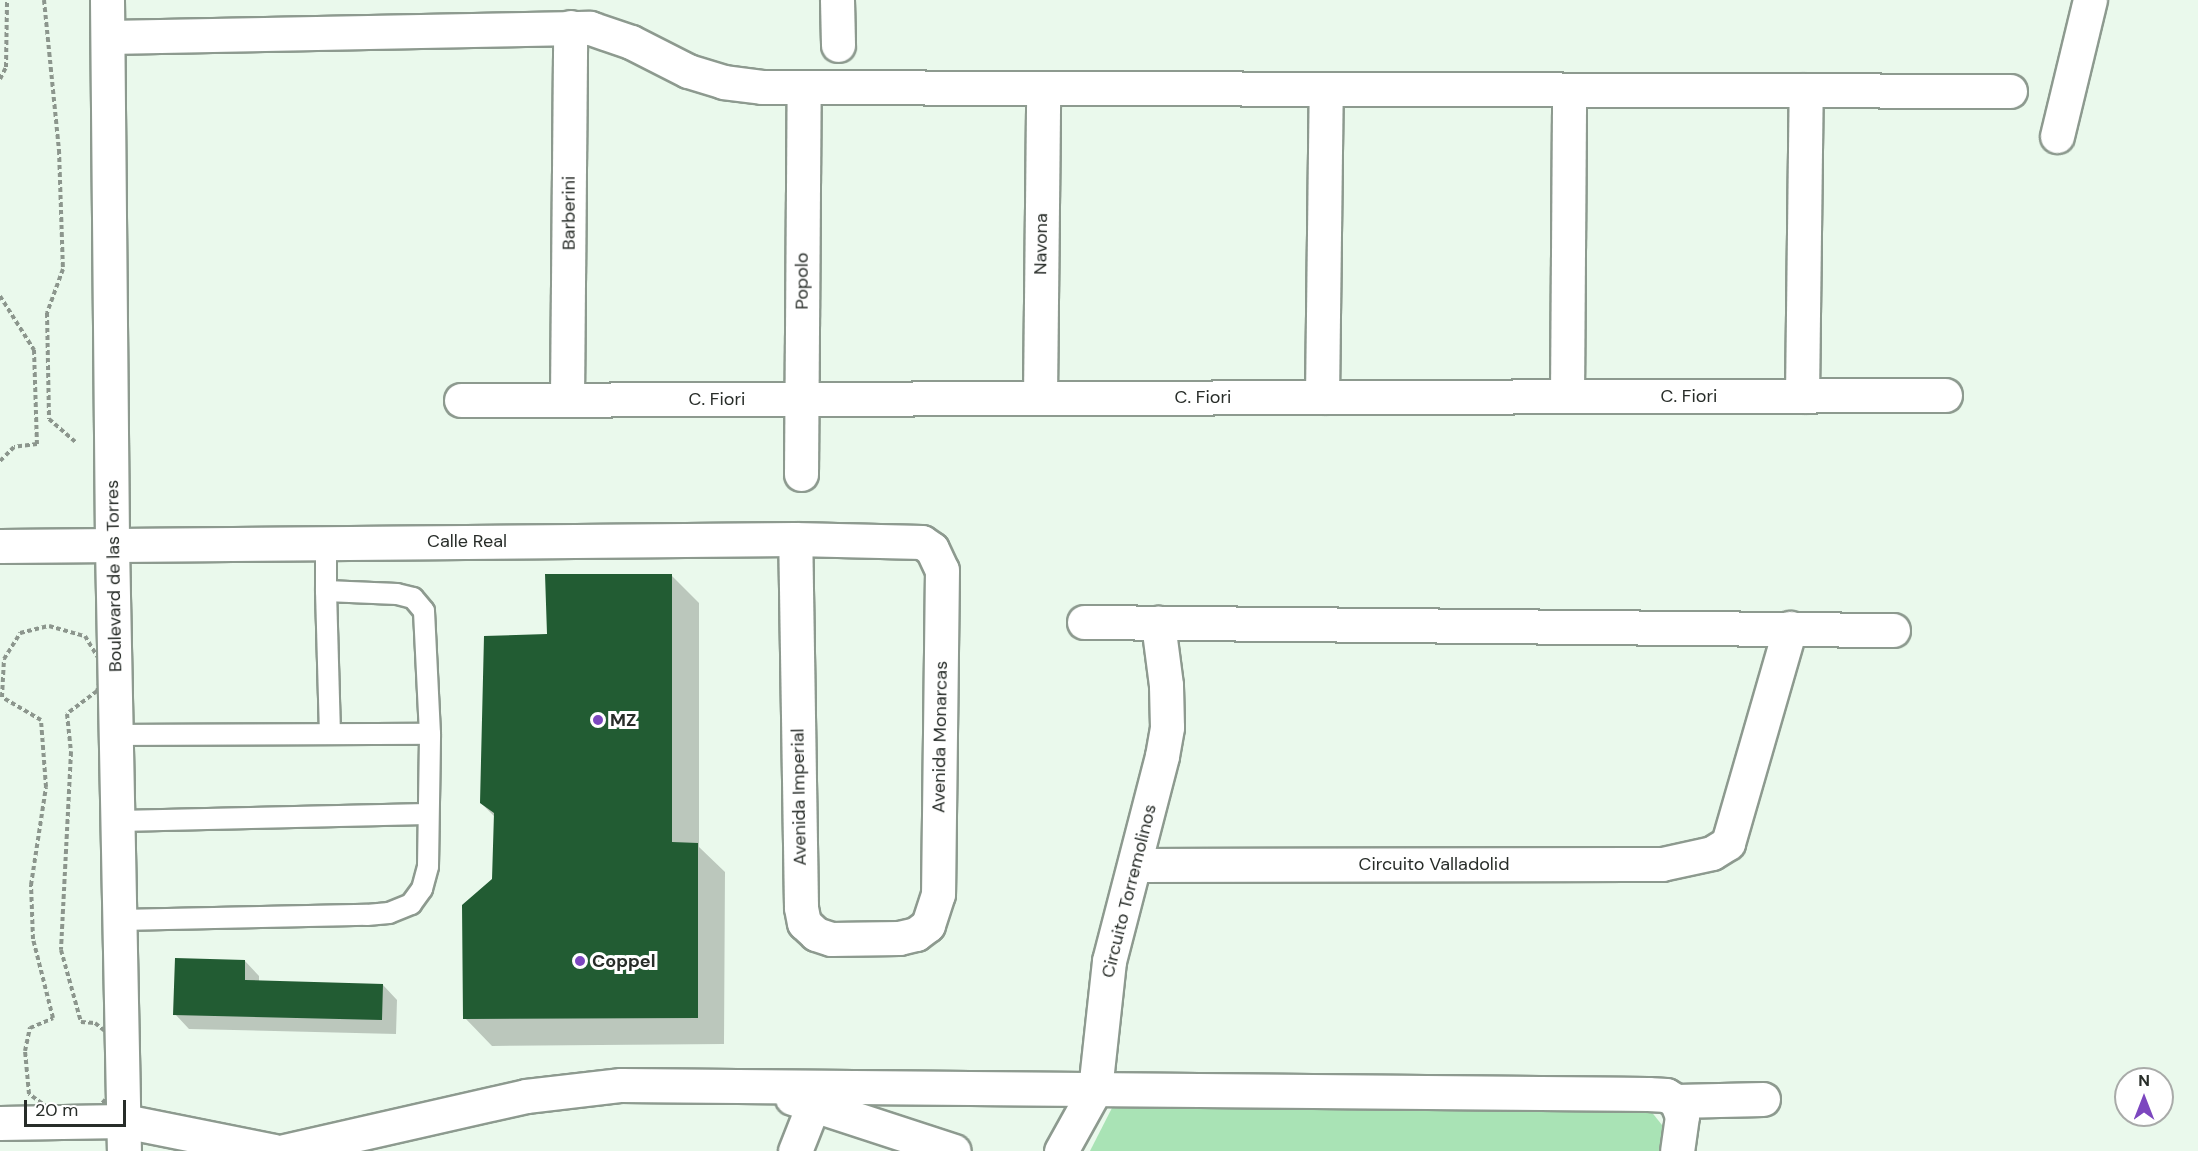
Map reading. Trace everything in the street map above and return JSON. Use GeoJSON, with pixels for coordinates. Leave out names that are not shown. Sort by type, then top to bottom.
{"type":"FeatureCollection","features":[{"type":"Feature","properties":{"kind":"street","name":"Boulevard de las Torres"},"geometry":{"type":"LineString","coordinates":[[107,0],[112,545],[124,1136]]}},
{"type":"Feature","properties":{"kind":"street"},"geometry":{"type":"LineString","coordinates":[[837,0],[838,45]]}},
{"type":"Feature","properties":{"kind":"street"},"geometry":{"type":"LineString","coordinates":[[2057,136],[2090,0]]}},
{"type":"Feature","properties":{"kind":"street","name":"Barberini"},"geometry":{"type":"LineString","coordinates":[[567,399],[570,27]]}},
{"type":"Feature","properties":{"kind":"street"},"geometry":{"type":"LineString","coordinates":[[108,37],[590,28],[621,39],[688,70],[723,82],[804,88],[1043,91],[2010,91]]}},
{"type":"Feature","properties":{"kind":"street","name":"Popolo"},"geometry":{"type":"LineString","coordinates":[[801,474],[804,88]]}},
{"type":"Feature","properties":{"kind":"street"},"geometry":{"type":"LineString","coordinates":[[1802,396],[1806,90]]}},
{"type":"Feature","properties":{"kind":"street","name":"Navona"},"geometry":{"type":"LineString","coordinates":[[1040,397],[1043,91]]}},
{"type":"Feature","properties":{"kind":"street"},"geometry":{"type":"LineString","coordinates":[[1322,397],[1326,91]]}},
{"type":"Feature","properties":{"kind":"street"},"geometry":{"type":"LineString","coordinates":[[1567,396],[1569,91]]}},
{"type":"Feature","properties":{"kind":"street","name":"C. Fiori"},"geometry":{"type":"LineString","coordinates":[[461,400],[1944,395]]}},
{"type":"Feature","properties":{"kind":"street","name":"Avenida Imperial"},"geometry":{"type":"LineString","coordinates":[[795,539],[801,908],[804,923],[816,934],[831,939],[899,938],[916,934],[928,926]]}},
{"type":"Feature","properties":{"kind":"street","name":"Calle Real"},"geometry":{"type":"LineString","coordinates":[[0,546],[906,539],[932,549]]}},
{"type":"Feature","properties":{"kind":"street","name":"Avenida Monarcas"},"geometry":{"type":"LineString","coordinates":[[928,926],[938,894],[942,570],[932,549]]}},
{"type":"Feature","properties":{"kind":"street"},"geometry":{"type":"LineString","coordinates":[[1084,622],[1893,630]]}},
{"type":"Feature","properties":{"kind":"street","name":"Circuito Torremolinos"},"geometry":{"type":"LineString","coordinates":[[1061,1151],[1095,1090],[1110,962],[1136,865],[1167,728],[1158,623]]}},
{"type":"Feature","properties":{"kind":"street","name":"Circuito Valladolid"},"geometry":{"type":"LineString","coordinates":[[1136,865],[1662,864],[1695,858],[1728,843],[1790,628]]}},
{"type":"Feature","properties":{"kind":"street"},"geometry":{"type":"LineString","coordinates":[[284,1151],[526,1096],[621,1085],[750,1086],[818,1096],[1095,1090],[1648,1094],[1666,1095],[1676,1101],[1763,1099]]}},
{"type":"Feature","properties":{"kind":"street"},"geometry":{"type":"LineString","coordinates":[[795,1151],[818,1096]]}},
{"type":"Feature","properties":{"kind":"street"},"geometry":{"type":"LineString","coordinates":[[818,1096],[954,1151]]}},
{"type":"Feature","properties":{"kind":"street"},"geometry":{"type":"LineString","coordinates":[[1676,1101],[1682,1116],[1677,1151]]}},
{"type":"Feature","properties":{"kind":"street"},"geometry":{"type":"LineString","coordinates":[[0,1123],[274,1151]]}},
{"type":"Feature","properties":{"kind":"lane"},"geometry":{"type":"LineString","coordinates":[[326,542],[330,733]]}},
{"type":"Feature","properties":{"kind":"lane"},"geometry":{"type":"LineString","coordinates":[[120,920],[389,912],[411,903],[422,889],[429,866],[429,734],[424,611],[412,598],[397,594],[326,591]]}},
{"type":"Feature","properties":{"kind":"lane"},"geometry":{"type":"LineString","coordinates":[[117,735],[429,734]]}},
{"type":"Feature","properties":{"kind":"lane"},"geometry":{"type":"LineString","coordinates":[[118,821],[429,813]]}},
{"type":"Feature","properties":{"kind":"path"},"geometry":{"type":"LineString","coordinates":[[0,79],[6,67],[7,0]]}},
{"type":"Feature","properties":{"kind":"path"},"geometry":{"type":"LineString","coordinates":[[44,0],[59,150],[63,268],[47,314],[49,419],[80,445]]}},
{"type":"Feature","properties":{"kind":"path"},"geometry":{"type":"LineString","coordinates":[[0,296],[34,350],[37,444],[14,447],[0,461]]}},
{"type":"Feature","properties":{"kind":"path"},"geometry":{"type":"LineString","coordinates":[[49,626],[86,636],[103,666],[97,692],[67,714],[71,752],[61,950],[81,1022],[95,1023],[111,1036],[115,1088],[96,1111],[54,1112],[29,1094],[25,1052],[30,1028],[53,1018],[33,939],[31,885],[46,786],[41,720],[2,696],[4,659],[20,633],[49,626]]}},
{"type":"Feature","properties":{"kind":"green space"},"geometry":{"type":"Polygon","coordinates":[[[1642,1100],[1666,1130],[1661,1151],[1090,1151],[1115,1102],[1642,1100]]]}},
{"type":"Feature","properties":{"kind":"building"},"geometry":{"type":"Polygon","coordinates":[[[545,574],[672,574],[672,842],[698,843],[698,1018],[463,1019],[462,905],[492,879],[494,813],[480,803],[484,636],[547,634],[545,574]]]}},
{"type":"Feature","properties":{"kind":"building"},"geometry":{"type":"Polygon","coordinates":[[[175,958],[245,960],[245,980],[383,984],[382,1020],[173,1015],[175,958]]]}},
{"type":"Feature","properties":{"kind":"place","name":"MZ"},"geometry":{"type":"Point","coordinates":[598,720]}},
{"type":"Feature","properties":{"kind":"place","name":"Coppel"},"geometry":{"type":"Point","coordinates":[580,961]}}]}
